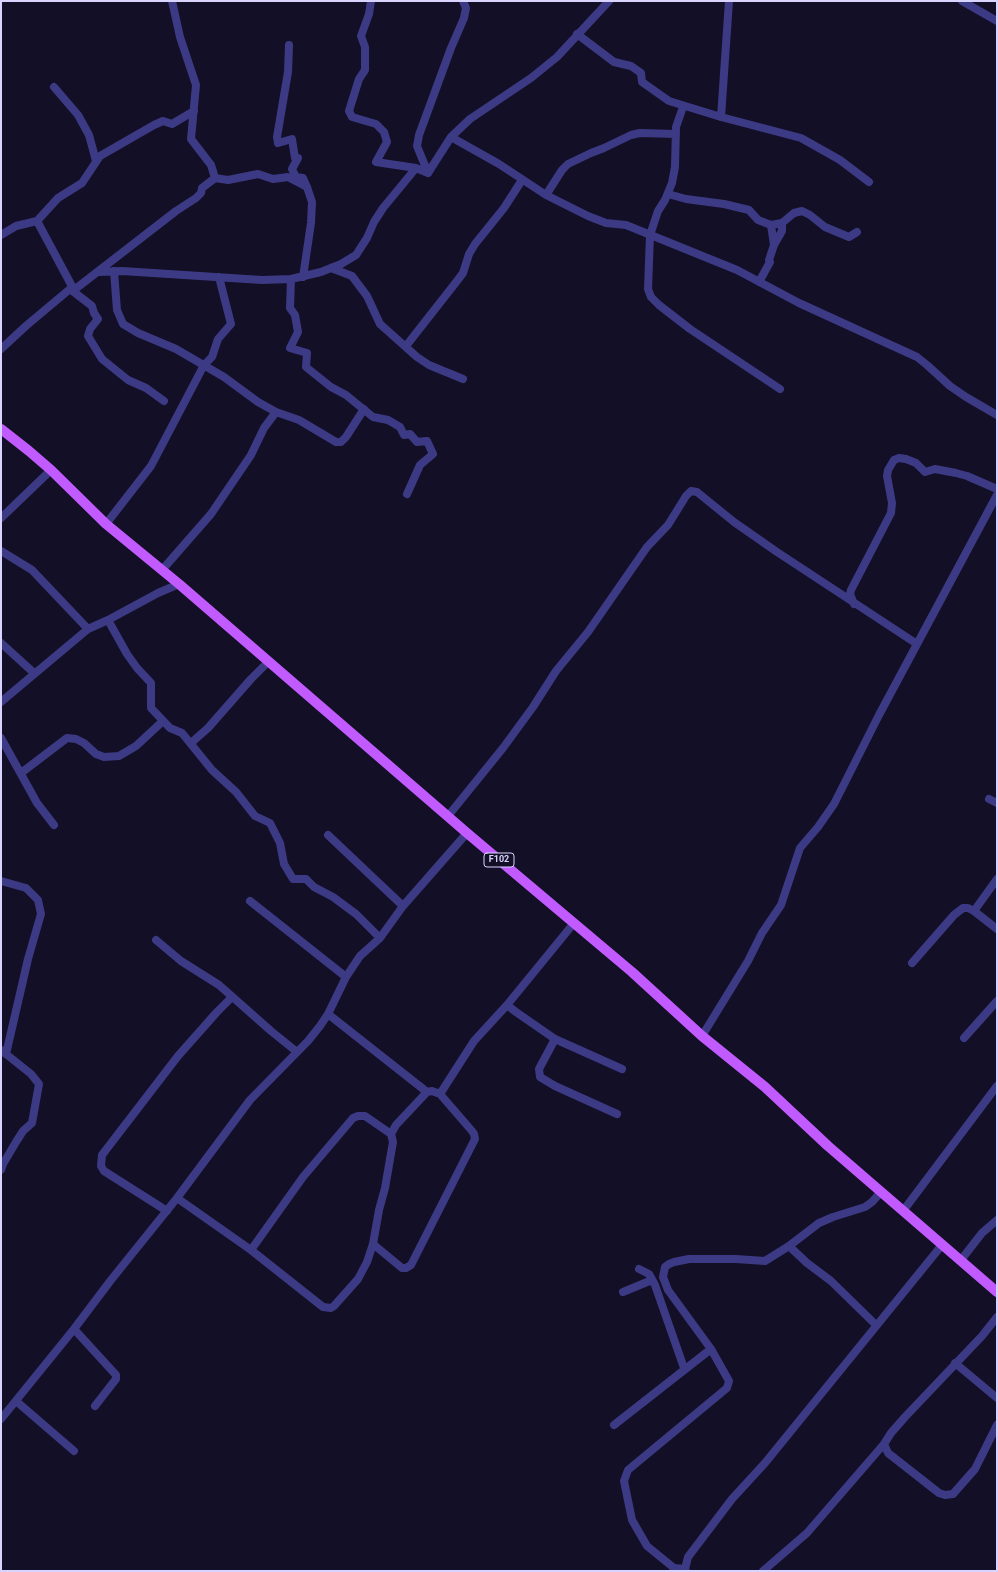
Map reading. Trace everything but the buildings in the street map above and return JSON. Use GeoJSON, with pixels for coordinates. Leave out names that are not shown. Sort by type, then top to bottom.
{"type":"FeatureCollection","features":[{"type":"Feature","properties":{"kind":"main road","name":"F102"},"geometry":{"type":"LineString","coordinates":[[1,429],[29,451],[106,524],[179,584],[467,833],[632,972],[702,1036],[765,1088],[880,1192],[997,1292]]}},
{"type":"Feature","properties":{"kind":"street"},"geometry":{"type":"LineString","coordinates":[[172,1],[180,37],[196,85],[191,139],[211,165],[215,178]]}},
{"type":"Feature","properties":{"kind":"street"},"geometry":{"type":"LineString","coordinates":[[371,1],[369,14],[361,36],[365,47],[366,70],[359,78],[349,111],[352,117],[376,124],[384,132],[387,142],[376,162],[381,164],[416,168],[428,173]]}},
{"type":"Feature","properties":{"kind":"street"},"geometry":{"type":"LineString","coordinates":[[428,173],[417,146],[419,135],[451,48],[464,18],[466,8],[463,1]]}},
{"type":"Feature","properties":{"kind":"street"},"geometry":{"type":"LineString","coordinates":[[428,173],[451,137],[470,119],[531,78],[556,57],[609,1]]}},
{"type":"Feature","properties":{"kind":"street"},"geometry":{"type":"LineString","coordinates":[[720,117],[729,1]]}},
{"type":"Feature","properties":{"kind":"street"},"geometry":{"type":"LineString","coordinates":[[962,1],[997,21]]}},
{"type":"Feature","properties":{"kind":"street"},"geometry":{"type":"LineString","coordinates":[[577,34],[614,62],[631,66],[641,73],[642,82],[669,101],[683,107],[801,138],[840,160],[870,182]]}},
{"type":"Feature","properties":{"kind":"street"},"geometry":{"type":"LineString","coordinates":[[289,45],[288,72],[277,137],[278,143],[292,139],[295,158],[298,158],[292,169],[296,177],[303,178],[312,202],[311,223],[303,276]]}},
{"type":"Feature","properties":{"kind":"street"},"geometry":{"type":"LineString","coordinates":[[54,87],[78,115],[89,135],[96,161]]}},
{"type":"Feature","properties":{"kind":"street"},"geometry":{"type":"LineString","coordinates":[[683,107],[676,127],[675,167],[668,194],[658,211],[650,235],[648,289],[651,296],[659,305],[690,329],[780,389]]}},
{"type":"Feature","properties":{"kind":"street"},"geometry":{"type":"LineString","coordinates":[[1,235],[16,226],[37,221],[58,198],[82,183],[100,156],[163,120],[172,124],[194,111]]}},
{"type":"Feature","properties":{"kind":"street"},"geometry":{"type":"LineString","coordinates":[[546,194],[562,170],[568,164],[590,152],[604,148],[631,135],[640,133],[676,134]]}},
{"type":"Feature","properties":{"kind":"street"},"geometry":{"type":"LineString","coordinates":[[451,137],[499,164],[546,194],[606,223],[626,225],[737,270],[799,303],[917,357],[955,389],[997,415]]}},
{"type":"Feature","properties":{"kind":"street"},"geometry":{"type":"LineString","coordinates":[[99,272],[114,271],[262,280],[291,279],[331,268],[356,255],[383,208],[416,168]]}},
{"type":"Feature","properties":{"kind":"street"},"geometry":{"type":"LineString","coordinates":[[1,349],[27,325],[72,290],[99,272],[176,211],[196,198],[201,193],[202,188],[215,178],[228,180],[258,174],[273,179],[288,177],[307,187]]}},
{"type":"Feature","properties":{"kind":"street"},"geometry":{"type":"LineString","coordinates":[[406,346],[460,277],[469,254],[475,244],[504,208],[522,180]]}},
{"type":"Feature","properties":{"kind":"street"},"geometry":{"type":"LineString","coordinates":[[668,194],[686,199],[724,204],[749,210],[758,220],[771,225],[782,223],[794,213],[802,211],[810,214],[825,227],[849,237],[857,232]]}},
{"type":"Feature","properties":{"kind":"street"},"geometry":{"type":"LineString","coordinates":[[37,221],[72,290],[92,306],[98,319],[90,329],[88,336],[102,360],[128,380],[146,388],[164,401]]}},
{"type":"Feature","properties":{"kind":"street"},"geometry":{"type":"LineString","coordinates":[[759,282],[770,262],[769,260],[774,245],[782,231],[782,223]]}},
{"type":"Feature","properties":{"kind":"street"},"geometry":{"type":"LineString","coordinates":[[771,225],[774,245]]}},
{"type":"Feature","properties":{"kind":"street"},"geometry":{"type":"LineString","coordinates":[[331,268],[352,276],[367,296],[380,324],[406,346],[429,365],[463,379]]}},
{"type":"Feature","properties":{"kind":"street"},"geometry":{"type":"LineString","coordinates":[[114,271],[117,310],[123,324],[138,333],[176,349],[204,365],[224,377],[258,402],[276,412],[299,420],[336,442],[341,442],[346,438],[364,409]]}},
{"type":"Feature","properties":{"kind":"street"},"geometry":{"type":"LineString","coordinates":[[106,524],[151,466],[204,365],[212,357],[218,338],[231,324],[219,277]]}},
{"type":"Feature","properties":{"kind":"street"},"geometry":{"type":"LineString","coordinates":[[291,279],[290,308],[295,315],[298,332],[290,348],[307,353],[306,367],[373,417],[388,420],[400,427],[404,435],[410,434],[417,442],[427,441],[433,454],[420,465],[407,494]]}},
{"type":"Feature","properties":{"kind":"street"},"geometry":{"type":"LineString","coordinates":[[162,570],[211,514],[251,455],[264,428],[276,412]]}},
{"type":"Feature","properties":{"kind":"street"},"geometry":{"type":"LineString","coordinates":[[854,604],[850,594],[851,590],[892,513],[892,503],[887,476],[888,470],[894,460],[899,458],[906,459],[916,463],[926,472],[935,469],[967,476],[997,489]]}},
{"type":"Feature","properties":{"kind":"street"},"geometry":{"type":"LineString","coordinates":[[1,518],[50,470]]}},
{"type":"Feature","properties":{"kind":"street"},"geometry":{"type":"LineString","coordinates":[[448,816],[503,748],[533,707],[556,671],[588,632],[647,547],[668,525],[686,496],[691,491],[697,492],[734,522],[854,604],[917,644]]}},
{"type":"Feature","properties":{"kind":"street"},"geometry":{"type":"LineString","coordinates":[[702,1036],[748,961],[762,933],[781,904],[800,848],[818,827],[834,804],[917,644],[997,495]]}},
{"type":"Feature","properties":{"kind":"street"},"geometry":{"type":"LineString","coordinates":[[1,551],[32,570],[88,629]]}},
{"type":"Feature","properties":{"kind":"street"},"geometry":{"type":"LineString","coordinates":[[1,702],[88,629],[158,593],[179,584]]}},
{"type":"Feature","properties":{"kind":"street"},"geometry":{"type":"LineString","coordinates":[[108,620],[127,654],[137,668],[151,683],[151,708],[170,728],[182,733],[212,770],[236,792],[254,816],[270,823],[280,843],[284,864],[292,878],[306,879],[314,887],[333,897],[356,914],[380,938]]}},
{"type":"Feature","properties":{"kind":"street"},"geometry":{"type":"LineString","coordinates":[[1,643],[34,673]]}},
{"type":"Feature","properties":{"kind":"street"},"geometry":{"type":"LineString","coordinates":[[191,743],[208,728],[268,662]]}},
{"type":"Feature","properties":{"kind":"street"},"geometry":{"type":"LineString","coordinates":[[21,773],[67,738],[76,739],[84,743],[96,754],[104,757],[119,756],[136,746],[163,721]]}},
{"type":"Feature","properties":{"kind":"street"},"geometry":{"type":"LineString","coordinates":[[1,738],[37,803],[54,825]]}},
{"type":"Feature","properties":{"kind":"street"},"geometry":{"type":"LineString","coordinates":[[989,799],[997,803]]}},
{"type":"Feature","properties":{"kind":"street"},"geometry":{"type":"LineString","coordinates":[[1,1419],[167,1211],[250,1100],[312,1036],[328,1014],[344,984],[346,977],[360,956],[380,938],[404,906],[467,833]]}},
{"type":"Feature","properties":{"kind":"street"},"geometry":{"type":"LineString","coordinates":[[328,835],[404,906]]}},
{"type":"Feature","properties":{"kind":"street"},"geometry":{"type":"LineString","coordinates":[[974,911],[997,879]]}},
{"type":"Feature","properties":{"kind":"street"},"geometry":{"type":"LineString","coordinates":[[1,881],[26,888],[38,900],[41,914],[4,1052],[36,1079],[40,1084],[40,1089],[32,1123],[23,1131],[3,1164],[1,1170]]}},
{"type":"Feature","properties":{"kind":"street"},"geometry":{"type":"LineString","coordinates":[[250,901],[346,977]]}},
{"type":"Feature","properties":{"kind":"street"},"geometry":{"type":"LineString","coordinates":[[912,963],[959,909],[968,908],[974,911],[997,929]]}},
{"type":"Feature","properties":{"kind":"street"},"geometry":{"type":"LineString","coordinates":[[440,1094],[474,1041],[507,1005],[574,923]]}},
{"type":"Feature","properties":{"kind":"street"},"geometry":{"type":"LineString","coordinates":[[156,940],[181,961],[219,984],[271,1032],[297,1052]]}},
{"type":"Feature","properties":{"kind":"street"},"geometry":{"type":"LineString","coordinates":[[167,1211],[104,1171],[101,1166],[102,1155],[178,1056],[232,997]]}},
{"type":"Feature","properties":{"kind":"street"},"geometry":{"type":"LineString","coordinates":[[964,1038],[997,1001]]}},
{"type":"Feature","properties":{"kind":"street"},"geometry":{"type":"LineString","coordinates":[[507,1005],[555,1039],[622,1069]]}},
{"type":"Feature","properties":{"kind":"street"},"geometry":{"type":"LineString","coordinates":[[328,1014],[427,1092]]}},
{"type":"Feature","properties":{"kind":"street"},"geometry":{"type":"LineString","coordinates":[[555,1039],[539,1069],[540,1077],[555,1086],[617,1114]]}},
{"type":"Feature","properties":{"kind":"street"},"geometry":{"type":"LineString","coordinates":[[903,1211],[997,1086]]}},
{"type":"Feature","properties":{"kind":"street"},"geometry":{"type":"LineString","coordinates":[[373,1244],[402,1268],[406,1268],[411,1265],[474,1139],[474,1134],[472,1131],[440,1094],[432,1091],[427,1092],[396,1125],[391,1134]]}},
{"type":"Feature","properties":{"kind":"street"},"geometry":{"type":"LineString","coordinates":[[177,1198],[251,1250],[323,1306],[331,1308],[358,1279],[367,1262],[373,1244],[390,1166],[393,1142],[391,1134],[365,1116],[353,1118],[299,1182],[251,1250]]}},
{"type":"Feature","properties":{"kind":"street"},"geometry":{"type":"LineString","coordinates":[[880,1192],[872,1202],[865,1207],[819,1223],[789,1246],[765,1261],[688,1259],[674,1262],[665,1267],[663,1277],[668,1290],[711,1349],[729,1381],[727,1388],[628,1470],[624,1481],[632,1520],[647,1546],[674,1568],[686,1570],[688,1557],[732,1498],[766,1463],[942,1245]]}},
{"type":"Feature","properties":{"kind":"street"},"geometry":{"type":"LineString","coordinates":[[961,1260],[982,1234],[997,1220]]}},
{"type":"Feature","properties":{"kind":"street"},"geometry":{"type":"LineString","coordinates":[[789,1246],[807,1264],[830,1280],[876,1325]]}},
{"type":"Feature","properties":{"kind":"street"},"geometry":{"type":"LineString","coordinates":[[640,1269],[649,1274],[652,1280],[684,1368]]}},
{"type":"Feature","properties":{"kind":"street"},"geometry":{"type":"LineString","coordinates":[[623,1292],[652,1280]]}},
{"type":"Feature","properties":{"kind":"street"},"geometry":{"type":"LineString","coordinates":[[763,1571],[807,1533],[884,1444],[891,1433],[982,1336],[997,1317]]}},
{"type":"Feature","properties":{"kind":"street"},"geometry":{"type":"LineString","coordinates":[[74,1329],[116,1375],[116,1379],[95,1406]]}},
{"type":"Feature","properties":{"kind":"street"},"geometry":{"type":"LineString","coordinates":[[614,1426],[684,1368],[711,1349]]}},
{"type":"Feature","properties":{"kind":"street"},"geometry":{"type":"LineString","coordinates":[[955,1364],[997,1398]]}},
{"type":"Feature","properties":{"kind":"street"},"geometry":{"type":"LineString","coordinates":[[16,1401],[74,1451]]}},
{"type":"Feature","properties":{"kind":"street"},"geometry":{"type":"LineString","coordinates":[[884,1444],[888,1453],[939,1493],[945,1495],[952,1494],[974,1469],[997,1425]]}}]}
